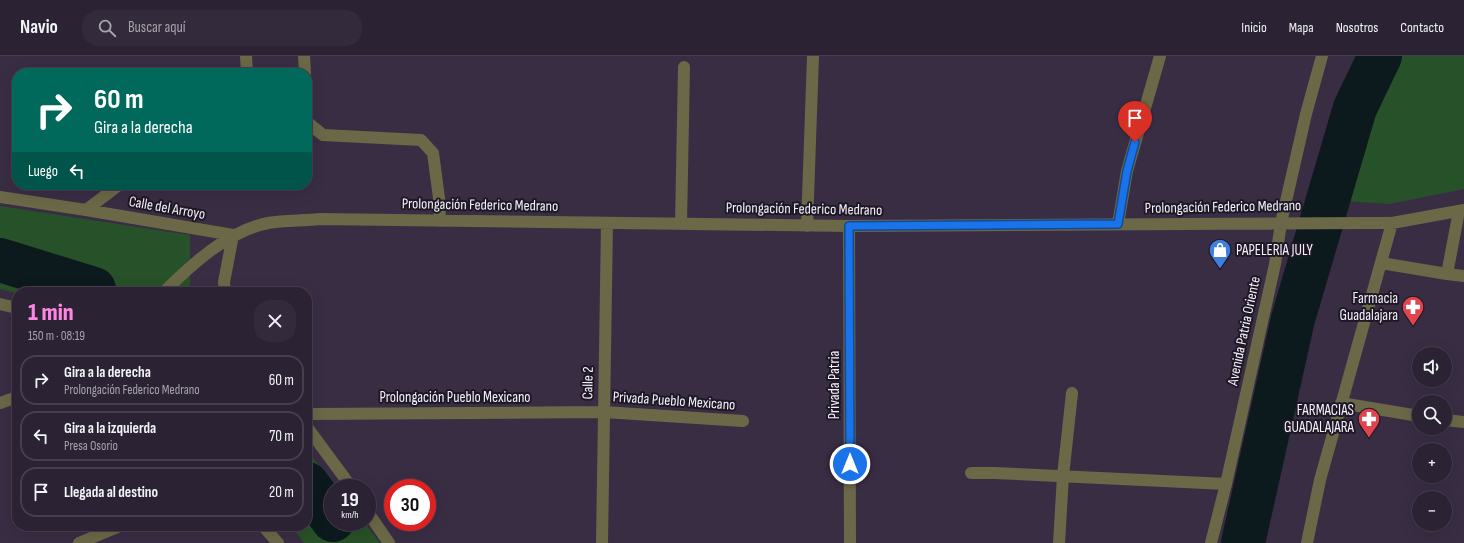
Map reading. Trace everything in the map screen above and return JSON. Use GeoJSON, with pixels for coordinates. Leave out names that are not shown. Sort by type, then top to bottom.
{"type":"FeatureCollection","features":[{"type":"Feature","properties":{"kind":"street"},"geometry":{"type":"LineString","coordinates":[[246,56],[247,68]]}},
{"type":"Feature","properties":{"kind":"street"},"geometry":{"type":"LineString","coordinates":[[304,56],[304,68]]}},
{"type":"Feature","properties":{"kind":"street"},"geometry":{"type":"LineString","coordinates":[[807,226],[813,56]]}},
{"type":"Feature","properties":{"kind":"street"},"geometry":{"type":"LineString","coordinates":[[1118,224],[1127,171],[1160,56]]}},
{"type":"Feature","properties":{"kind":"street","name":"Avenida Patria Oriente"},"geometry":{"type":"LineString","coordinates":[[1211,543],[1226,484],[1275,264],[1281,223],[1306,114],[1322,56]]}},
{"type":"Feature","properties":{"kind":"street"},"geometry":{"type":"LineString","coordinates":[[681,224],[684,67]]}},
{"type":"Feature","properties":{"kind":"street"},"geometry":{"type":"LineString","coordinates":[[312,126],[323,135],[421,140],[433,153],[439,198],[440,221]]}},
{"type":"Feature","properties":{"kind":"street"},"geometry":{"type":"LineString","coordinates":[[86,210],[112,190]]}},
{"type":"Feature","properties":{"kind":"street","name":"Calle del Arroyo"},"geometry":{"type":"LineString","coordinates":[[0,197],[233,235]]}},
{"type":"Feature","properties":{"kind":"street"},"geometry":{"type":"LineString","coordinates":[[1447,274],[1462,210]]}},
{"type":"Feature","properties":{"kind":"street","name":"Prolongación Federico Medrano"},"geometry":{"type":"LineString","coordinates":[[169,287],[185,271],[233,235],[268,223],[312,220],[807,226],[1308,222],[1392,223],[1462,210]]}},
{"type":"Feature","properties":{"kind":"street","name":"Calle 2"},"geometry":{"type":"LineString","coordinates":[[602,543],[607,223]]}},
{"type":"Feature","properties":{"kind":"street"},"geometry":{"type":"LineString","coordinates":[[1307,543],[1320,480],[1392,223]]}},
{"type":"Feature","properties":{"kind":"street","name":"Privada Patria"},"geometry":{"type":"LineString","coordinates":[[849,226],[850,543]]}},
{"type":"Feature","properties":{"kind":"street"},"geometry":{"type":"LineString","coordinates":[[225,287],[224,282],[233,235]]}},
{"type":"Feature","properties":{"kind":"street"},"geometry":{"type":"LineString","coordinates":[[1381,263],[1464,276]]}},
{"type":"Feature","properties":{"kind":"street"},"geometry":{"type":"LineString","coordinates":[[0,304],[12,307]]}},
{"type":"Feature","properties":{"kind":"street"},"geometry":{"type":"LineString","coordinates":[[1059,543],[1063,476],[1072,393]]}},
{"type":"Feature","properties":{"kind":"street"},"geometry":{"type":"LineString","coordinates":[[0,403],[12,399]]}},
{"type":"Feature","properties":{"kind":"street"},"geometry":{"type":"LineString","coordinates":[[1341,403],[1412,415]]}},
{"type":"Feature","properties":{"kind":"street","name":"Prolongación Pueblo Mexicano"},"geometry":{"type":"LineString","coordinates":[[312,414],[604,412]]}},
{"type":"Feature","properties":{"kind":"street","name":"Privada Pueblo Mexicano"},"geometry":{"type":"LineString","coordinates":[[604,412],[743,421]]}},
{"type":"Feature","properties":{"kind":"street"},"geometry":{"type":"LineString","coordinates":[[1452,421],[1464,422]]}},
{"type":"Feature","properties":{"kind":"street"},"geometry":{"type":"LineString","coordinates":[[312,433],[345,479]]}},
{"type":"Feature","properties":{"kind":"street"},"geometry":{"type":"LineString","coordinates":[[971,474],[995,473],[1226,484]]}},
{"type":"Feature","properties":{"kind":"street"},"geometry":{"type":"LineString","coordinates":[[376,524],[389,543]]}},
{"type":"Feature","properties":{"kind":"street"},"geometry":{"type":"LineString","coordinates":[[79,543],[108,531]]}},
{"type":"Feature","properties":{"kind":"street"},"geometry":{"type":"LineString","coordinates":[[267,531],[278,543]]}},
{"type":"Feature","properties":{"kind":"green space"},"geometry":{"type":"Polygon","coordinates":[[[1360,56],[1464,56],[1464,189],[1389,204],[1343,201],[1357,149],[1335,143],[1346,95],[1360,56]]]}},
{"type":"Feature","properties":{"kind":"green space"},"geometry":{"type":"Polygon","coordinates":[[[0,206],[190,235],[190,287],[12,287],[12,292],[0,289],[0,206]]]}},
{"type":"Feature","properties":{"kind":"green space"},"geometry":{"type":"Polygon","coordinates":[[[312,456],[330,479],[324,479],[324,531],[371,531],[380,543],[304,543],[295,531],[312,531],[312,456]]]}},
{"type":"Feature","properties":{"kind":"waterway"},"geometry":{"type":"LineString","coordinates":[[1243,543],[1293,319],[1355,108],[1380,56]]}},
{"type":"Feature","properties":{"kind":"waterway"},"geometry":{"type":"LineString","coordinates":[[0,260],[88,287]]}},
{"type":"Feature","properties":{"kind":"waterway"},"geometry":{"type":"LineString","coordinates":[[312,491],[324,508]]}},
{"type":"Feature","properties":{"kind":"place","name":"PAPELERIA JULY"},"geometry":{"type":"Point","coordinates":[1220,270]}},
{"type":"Feature","properties":{"kind":"place","name":"Farmacia Guadalajara"},"geometry":{"type":"Point","coordinates":[1413,326]}},
{"type":"Feature","properties":{"kind":"place","name":"FARMACIAS GUADALAJARA"},"geometry":{"type":"Point","coordinates":[1369,438]}},
{"type":"Feature","properties":{"kind":"route"},"geometry":{"type":"LineString","coordinates":[[850,464],[849,226],[1118,224],[1127,171],[1135,142]]}}]}
